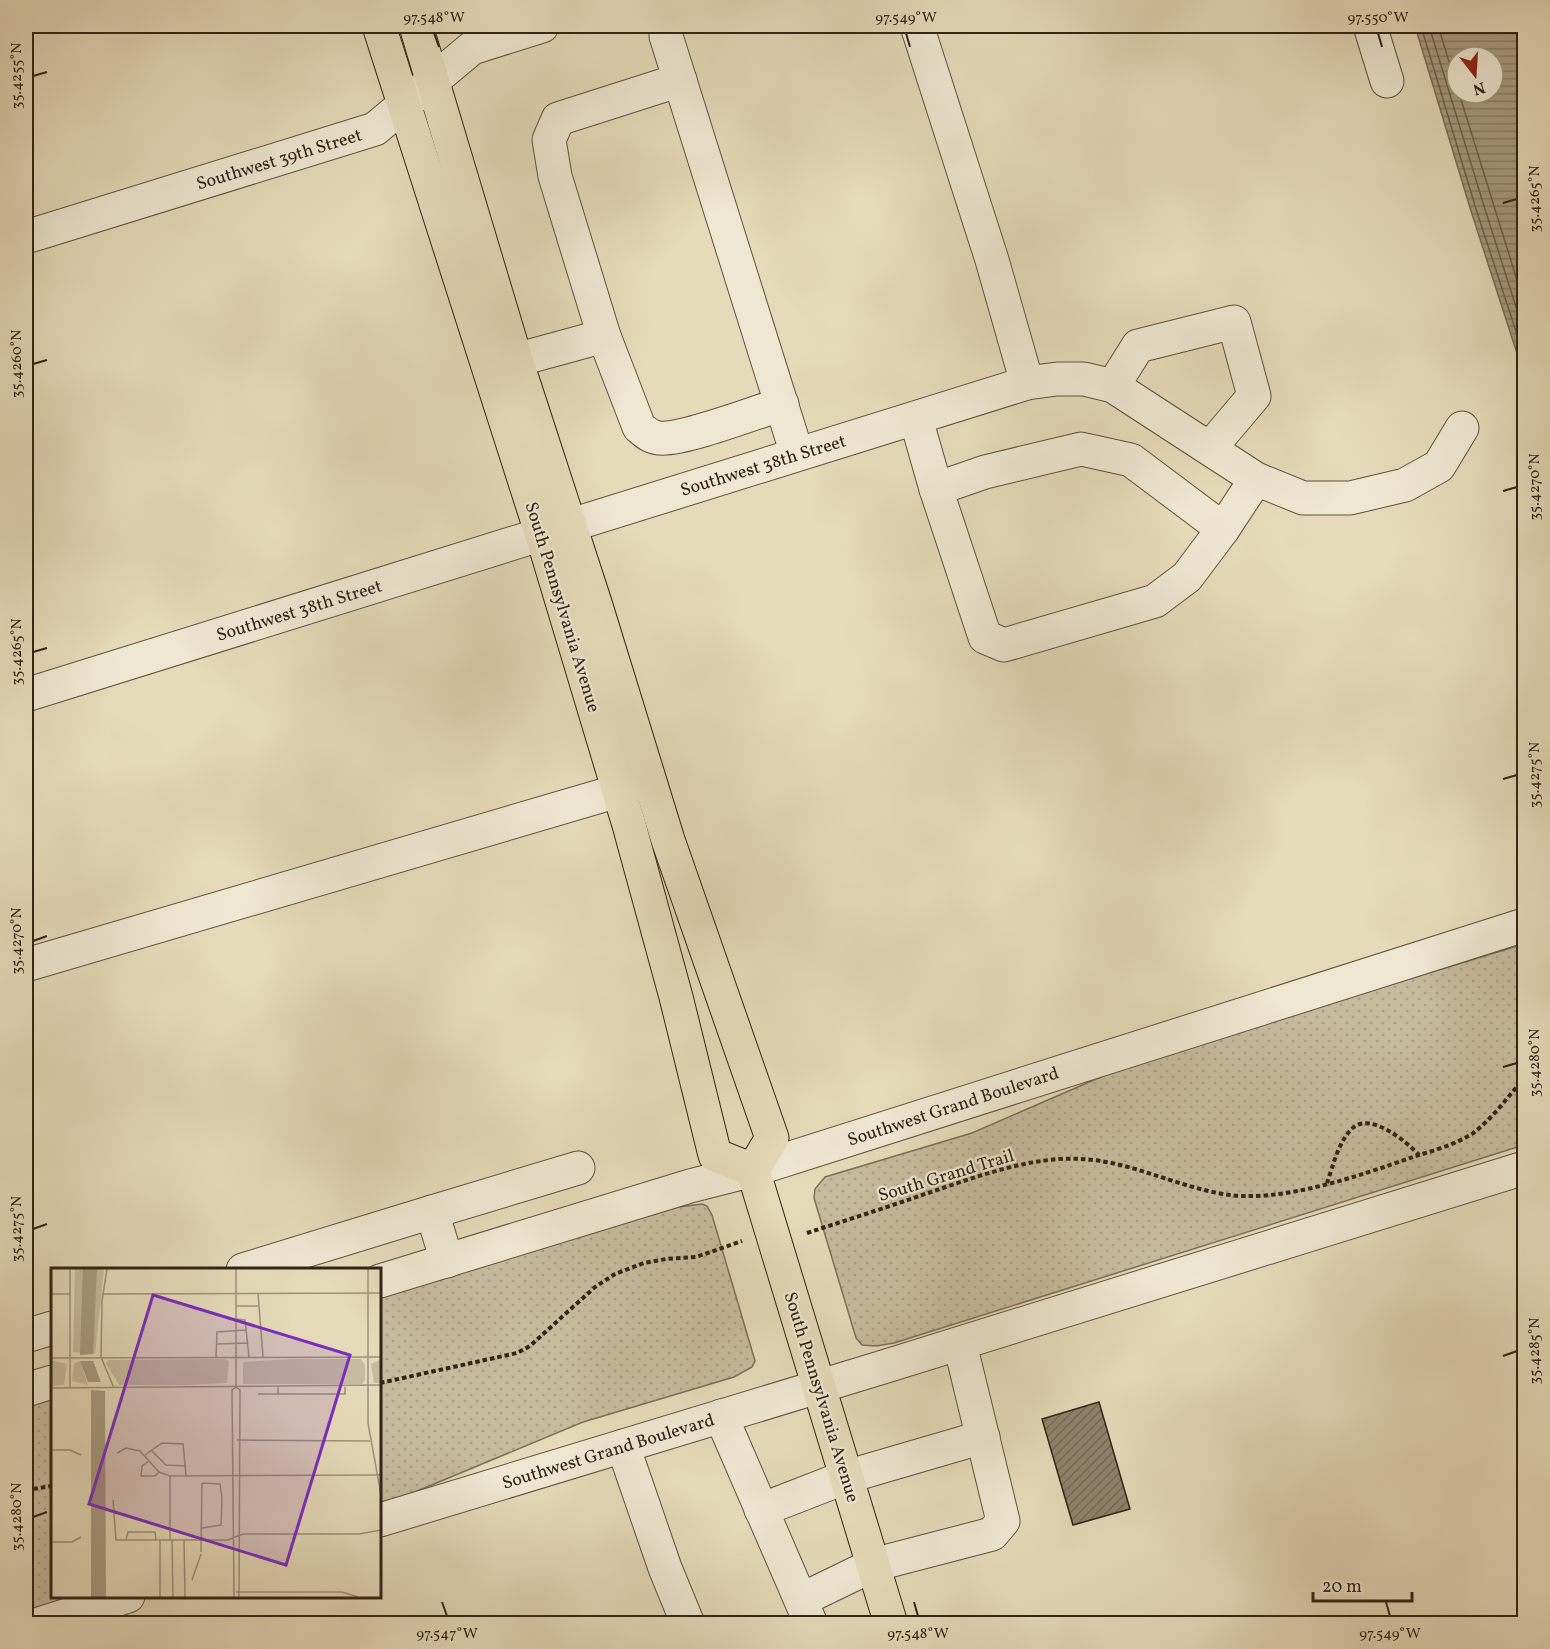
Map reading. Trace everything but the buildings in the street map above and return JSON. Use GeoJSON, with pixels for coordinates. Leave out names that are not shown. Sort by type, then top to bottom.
{"type":"FeatureCollection","features":[{"type":"Feature","properties":{"kind":"main road","name":"South Pennsylvania Avenue"},"geometry":{"type":"LineString","coordinates":[[379,26],[556,530],[651,782],[668,840],[772,1138],[753,1170],[891,1623]]}},
{"type":"Feature","properties":{"kind":"main road","name":"South Pennsylvania Avenue"},"geometry":{"type":"LineString","coordinates":[[416,26],[516,360],[618,791],[646,882],[715,1155],[753,1170]]}},
{"type":"Feature","properties":{"kind":"street","name":"Southwest 39th Street"},"geometry":{"type":"LineString","coordinates":[[26,237],[375,129],[472,48],[542,26]]}},
{"type":"Feature","properties":{"kind":"street"},"geometry":{"type":"LineString","coordinates":[[666,26],[666,36],[797,454]]}},
{"type":"Feature","properties":{"kind":"street"},"geometry":{"type":"LineString","coordinates":[[917,26],[992,260],[1027,383]]}},
{"type":"Feature","properties":{"kind":"street"},"geometry":{"type":"LineString","coordinates":[[1370,26],[1387,81]]}},
{"type":"Feature","properties":{"kind":"street"},"geometry":{"type":"LineString","coordinates":[[680,80],[558,120],[549,140],[555,176],[604,336],[639,427],[647,435],[660,439],[688,434],[782,404]]}},
{"type":"Feature","properties":{"kind":"street"},"geometry":{"type":"LineString","coordinates":[[1113,386],[1138,346],[1234,322],[1254,396],[1210,448]]}},
{"type":"Feature","properties":{"kind":"street"},"geometry":{"type":"LineString","coordinates":[[516,360],[604,336]]}},
{"type":"Feature","properties":{"kind":"street","name":"Southwest 38th Street"},"geometry":{"type":"LineString","coordinates":[[26,695],[1027,383],[1057,379],[1084,379],[1113,386],[1256,479],[1303,498],[1350,498],[1405,485],[1439,466],[1462,428]]}},
{"type":"Feature","properties":{"kind":"street"},"geometry":{"type":"LineString","coordinates":[[916,419],[936,489],[985,637],[1004,645],[1155,601],[1187,577],[1223,530],[1256,479]]}},
{"type":"Feature","properties":{"kind":"street"},"geometry":{"type":"LineString","coordinates":[[936,489],[986,472],[1082,449],[1131,460],[1223,530]]}},
{"type":"Feature","properties":{"kind":"street"},"geometry":{"type":"LineString","coordinates":[[26,965],[651,782]]}},
{"type":"Feature","properties":{"kind":"street","name":"Southwest Grand Boulevard"},"geometry":{"type":"LineString","coordinates":[[381,1281],[690,1186],[753,1170],[1524,925]]}},
{"type":"Feature","properties":{"kind":"street"},"geometry":{"type":"LineString","coordinates":[[246,1268],[578,1168]]}},
{"type":"Feature","properties":{"kind":"street","name":"Southwest Grand Boulevard"},"geometry":{"type":"LineString","coordinates":[[381,1520],[960,1344],[1524,1168]]}},
{"type":"Feature","properties":{"kind":"street"},"geometry":{"type":"LineString","coordinates":[[432,1212],[447,1261]]}},
{"type":"Feature","properties":{"kind":"street"},"geometry":{"type":"LineString","coordinates":[[26,1336],[51,1328]]}},
{"type":"Feature","properties":{"kind":"street"},"geometry":{"type":"LineString","coordinates":[[721,1416],[806,1612],[873,1565],[992,1534],[1003,1521],[960,1344]]}},
{"type":"Feature","properties":{"kind":"street"},"geometry":{"type":"LineString","coordinates":[[26,1390],[51,1382]]}},
{"type":"Feature","properties":{"kind":"street"},"geometry":{"type":"LineString","coordinates":[[762,1510],[846,1477],[983,1437]]}},
{"type":"Feature","properties":{"kind":"street"},"geometry":{"type":"LineString","coordinates":[[623,1446],[665,1568],[688,1623]]}},
{"type":"Feature","properties":{"kind":"street"},"geometry":{"type":"LineString","coordinates":[[39,1623],[121,1598]]}},
{"type":"Feature","properties":{"kind":"path","name":"South Grand Trail"},"geometry":{"type":"LineString","coordinates":[[381,1383],[517,1353],[530,1346],[595,1287],[615,1274],[644,1263],[696,1257],[771,1230],[805,1234],[984,1175],[1039,1162],[1059,1159],[1108,1161],[1224,1195],[1268,1195],[1327,1183],[1419,1155],[1470,1135],[1493,1115],[1524,1078]]}},
{"type":"Feature","properties":{"kind":"path"},"geometry":{"type":"LineString","coordinates":[[1327,1183],[1345,1137],[1355,1126],[1370,1123],[1382,1126],[1412,1147],[1419,1155]]}},
{"type":"Feature","properties":{"kind":"path"},"geometry":{"type":"LineString","coordinates":[[26,1490],[51,1485]]}},
{"type":"Feature","properties":{"kind":"shaded area"},"geometry":{"type":"Polygon","coordinates":[[[1524,944],[1524,1145],[894,1343],[876,1346],[862,1345],[856,1338],[814,1198],[815,1189],[825,1177],[972,1133],[1133,1063],[1524,944]]]}},
{"type":"Feature","properties":{"kind":"shaded area"},"geometry":{"type":"Polygon","coordinates":[[[702,1204],[707,1206],[712,1215],[755,1361],[752,1367],[734,1377],[583,1422],[410,1494],[381,1504],[381,1294],[678,1207],[702,1204]]]}},
{"type":"Feature","properties":{"kind":"shaded area"},"geometry":{"type":"Polygon","coordinates":[[[51,1398],[51,1598],[70,1598],[26,1611],[26,1406],[51,1398]]]}},
{"type":"Feature","properties":{"kind":"water"},"geometry":{"type":"Polygon","coordinates":[[[1415,26],[1524,26],[1524,375],[1471,211],[1415,26]]]}}]}
